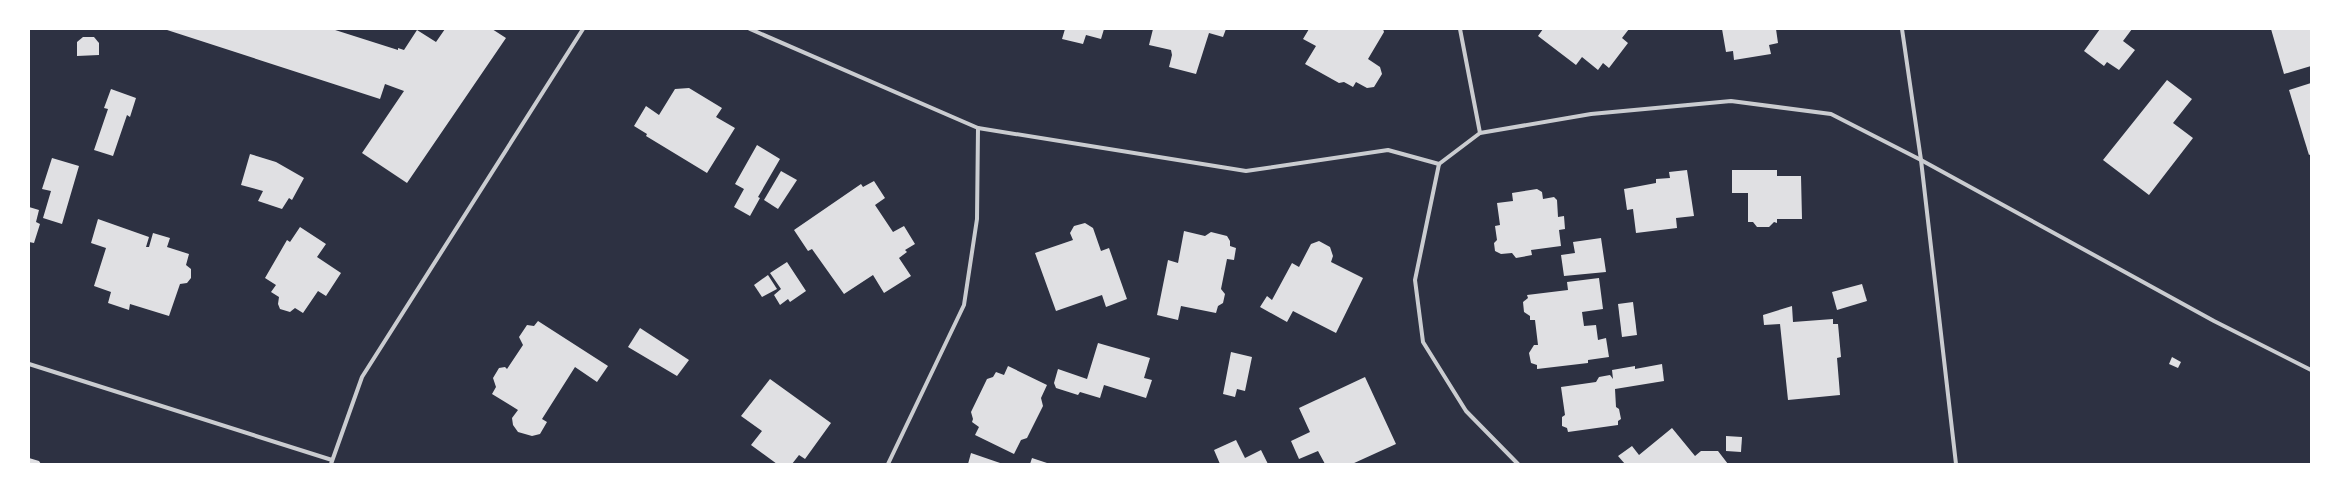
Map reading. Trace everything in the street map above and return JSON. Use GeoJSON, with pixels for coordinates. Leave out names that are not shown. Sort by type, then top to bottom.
{"type":"FeatureCollection","features":[{"type":"Feature","properties":{"kind":"street"},"geometry":{"type":"LineString","coordinates":[[29,364],[332,462],[362,377],[583,29]]}},
{"type":"Feature","properties":{"kind":"street"},"geometry":{"type":"LineString","coordinates":[[750,29],[978,128],[1246,172],[1388,150],[1439,164]]}},
{"type":"Feature","properties":{"kind":"street"},"geometry":{"type":"LineString","coordinates":[[1460,29],[1480,133]]}},
{"type":"Feature","properties":{"kind":"street"},"geometry":{"type":"LineString","coordinates":[[1902,29],[1921,160],[1956,464]]}},
{"type":"Feature","properties":{"kind":"street"},"geometry":{"type":"LineString","coordinates":[[1518,464],[1466,411],[1423,342],[1415,280],[1439,164],[1480,133],[1591,114],[1731,101],[1831,114],[1921,160],[2214,321],[2311,370]]}},
{"type":"Feature","properties":{"kind":"street"},"geometry":{"type":"LineString","coordinates":[[888,464],[964,305],[977,219],[978,128]]}},
{"type":"Feature","properties":{"kind":"building"},"geometry":{"type":"Polygon","coordinates":[[[164,29],[332,29],[398,50],[398,48],[404,50],[417,30],[436,42],[445,29],[492,29],[506,38],[407,183],[362,153],[404,91],[385,84],[380,99],[164,29]]]}},
{"type":"Feature","properties":{"kind":"building"},"geometry":{"type":"Polygon","coordinates":[[[1065,29],[1104,29],[1101,39],[1086,35],[1083,44],[1062,39],[1065,29]]]}},
{"type":"Feature","properties":{"kind":"building"},"geometry":{"type":"Polygon","coordinates":[[[1153,29],[1226,29],[1223,37],[1209,33],[1196,74],[1169,67],[1172,55],[1171,50],[1149,45],[1153,29]]]}},
{"type":"Feature","properties":{"kind":"building"},"geometry":{"type":"Polygon","coordinates":[[[1309,29],[1383,29],[1384,32],[1368,59],[1380,67],[1382,74],[1374,87],[1367,88],[1356,82],[1353,87],[1344,82],[1339,83],[1305,64],[1316,46],[1303,39],[1309,29]]]}},
{"type":"Feature","properties":{"kind":"building"},"geometry":{"type":"Polygon","coordinates":[[[1543,29],[1629,29],[1622,38],[1628,43],[1609,68],[1603,63],[1598,70],[1582,57],[1576,65],[1538,36],[1543,29]]]}},
{"type":"Feature","properties":{"kind":"building"},"geometry":{"type":"Polygon","coordinates":[[[1722,29],[1776,29],[1778,43],[1769,45],[1771,54],[1734,60],[1733,51],[1726,52],[1722,29]]]}},
{"type":"Feature","properties":{"kind":"building"},"geometry":{"type":"Polygon","coordinates":[[[2100,29],[2132,29],[2123,41],[2135,50],[2119,70],[2107,62],[2104,66],[2084,51],[2100,29]]]}},
{"type":"Feature","properties":{"kind":"building"},"geometry":{"type":"Polygon","coordinates":[[[2271,29],[2311,29],[2311,66],[2284,74],[2271,29]]]}},
{"type":"Feature","properties":{"kind":"building"},"geometry":{"type":"Polygon","coordinates":[[[83,37],[94,37],[99,43],[99,55],[77,56],[77,42],[83,37]]]}},
{"type":"Feature","properties":{"kind":"building"},"geometry":{"type":"Polygon","coordinates":[[[2167,80],[2192,99],[2173,123],[2193,138],[2149,195],[2103,160],[2167,80]]]}},
{"type":"Feature","properties":{"kind":"building"},"geometry":{"type":"Polygon","coordinates":[[[2311,83],[2311,154],[2309,155],[2289,90],[2311,83]]]}},
{"type":"Feature","properties":{"kind":"building"},"geometry":{"type":"Polygon","coordinates":[[[689,88],[722,108],[716,117],[735,128],[707,173],[646,136],[647,134],[634,126],[646,106],[659,115],[675,89],[689,88]]]}},
{"type":"Feature","properties":{"kind":"building"},"geometry":{"type":"Polygon","coordinates":[[[111,89],[136,98],[130,117],[127,115],[113,156],[94,150],[108,109],[104,108],[111,89]]]}},
{"type":"Feature","properties":{"kind":"building"},"geometry":{"type":"Polygon","coordinates":[[[757,145],[780,159],[758,197],[760,198],[750,216],[734,207],[744,189],[735,184],[757,145]]]}},
{"type":"Feature","properties":{"kind":"building"},"geometry":{"type":"Polygon","coordinates":[[[250,154],[276,162],[304,178],[292,200],[289,198],[282,209],[258,201],[263,191],[241,185],[250,154]]]}},
{"type":"Feature","properties":{"kind":"building"},"geometry":{"type":"Polygon","coordinates":[[[52,158],[79,166],[62,224],[43,218],[51,191],[42,189],[52,158]]]}},
{"type":"Feature","properties":{"kind":"building"},"geometry":{"type":"Polygon","coordinates":[[[1687,170],[1694,216],[1676,218],[1677,228],[1636,233],[1633,209],[1627,210],[1624,189],[1656,183],[1656,179],[1670,178],[1669,172],[1687,170]]]}},
{"type":"Feature","properties":{"kind":"building"},"geometry":{"type":"Polygon","coordinates":[[[1732,170],[1777,170],[1777,176],[1801,176],[1802,219],[1777,219],[1777,223],[1774,222],[1769,227],[1757,227],[1753,222],[1748,222],[1748,193],[1732,193],[1732,170]]]}},
{"type":"Feature","properties":{"kind":"building"},"geometry":{"type":"Polygon","coordinates":[[[781,171],[797,180],[778,209],[764,200],[781,171]]]}},
{"type":"Feature","properties":{"kind":"building"},"geometry":{"type":"Polygon","coordinates":[[[874,181],[885,198],[875,205],[893,232],[904,226],[915,244],[905,250],[907,252],[899,258],[911,276],[884,293],[873,275],[844,294],[812,249],[808,251],[794,230],[861,184],[863,187],[874,181]]]}},
{"type":"Feature","properties":{"kind":"building"},"geometry":{"type":"Polygon","coordinates":[[[1537,189],[1542,192],[1543,199],[1554,197],[1557,200],[1558,217],[1564,216],[1565,229],[1559,230],[1561,246],[1531,250],[1532,255],[1516,258],[1512,253],[1501,254],[1495,251],[1494,243],[1497,240],[1495,226],[1500,225],[1497,203],[1513,201],[1512,193],[1537,189]]]}},
{"type":"Feature","properties":{"kind":"building"},"geometry":{"type":"Polygon","coordinates":[[[29,207],[39,210],[36,222],[40,224],[34,243],[29,242],[29,207]]]}},
{"type":"Feature","properties":{"kind":"building"},"geometry":{"type":"Polygon","coordinates":[[[98,219],[149,237],[146,247],[149,247],[153,233],[170,238],[167,247],[189,254],[186,265],[191,269],[191,278],[187,283],[180,284],[169,316],[130,304],[129,310],[108,303],[111,292],[94,286],[106,248],[91,243],[98,219]]]}},
{"type":"Feature","properties":{"kind":"building"},"geometry":{"type":"Polygon","coordinates":[[[1085,223],[1093,228],[1101,251],[1109,248],[1127,299],[1106,307],[1102,295],[1056,311],[1035,253],[1073,240],[1070,233],[1074,226],[1085,223]]]}},
{"type":"Feature","properties":{"kind":"building"},"geometry":{"type":"Polygon","coordinates":[[[300,227],[326,244],[317,257],[341,273],[326,296],[318,291],[303,313],[295,308],[290,312],[280,309],[278,304],[279,297],[271,292],[276,285],[265,278],[287,240],[290,242],[300,227]]]}},
{"type":"Feature","properties":{"kind":"building"},"geometry":{"type":"Polygon","coordinates":[[[1184,231],[1205,236],[1211,232],[1227,236],[1230,241],[1230,246],[1236,248],[1234,260],[1227,259],[1221,289],[1225,294],[1223,303],[1218,306],[1216,313],[1181,306],[1178,320],[1157,315],[1168,260],[1178,263],[1184,231]]]}},
{"type":"Feature","properties":{"kind":"building"},"geometry":{"type":"Polygon","coordinates":[[[1601,238],[1606,272],[1564,276],[1561,255],[1575,253],[1573,242],[1601,238]]]}},
{"type":"Feature","properties":{"kind":"building"},"geometry":{"type":"Polygon","coordinates":[[[1319,241],[1330,247],[1333,256],[1331,262],[1363,278],[1336,333],[1293,311],[1287,322],[1260,307],[1267,296],[1272,300],[1292,263],[1299,267],[1311,244],[1319,241]]]}},
{"type":"Feature","properties":{"kind":"building"},"geometry":{"type":"Polygon","coordinates":[[[787,262],[806,291],[790,302],[788,299],[780,305],[774,295],[781,289],[770,273],[787,262]]]}},
{"type":"Feature","properties":{"kind":"building"},"geometry":{"type":"Polygon","coordinates":[[[768,275],[777,289],[762,297],[754,285],[768,275]]]}},
{"type":"Feature","properties":{"kind":"building"},"geometry":{"type":"Polygon","coordinates":[[[1599,278],[1603,309],[1582,312],[1584,326],[1596,325],[1598,340],[1606,338],[1609,357],[1588,360],[1588,363],[1537,369],[1537,365],[1531,363],[1529,353],[1534,345],[1538,345],[1535,320],[1530,320],[1530,316],[1524,312],[1523,302],[1528,298],[1527,295],[1568,290],[1567,282],[1599,278]]]}},
{"type":"Feature","properties":{"kind":"building"},"geometry":{"type":"Polygon","coordinates":[[[1862,284],[1867,301],[1837,310],[1832,292],[1862,284]]]}},
{"type":"Feature","properties":{"kind":"building"},"geometry":{"type":"Polygon","coordinates":[[[1633,302],[1637,335],[1622,337],[1618,304],[1633,302]]]}},
{"type":"Feature","properties":{"kind":"building"},"geometry":{"type":"Polygon","coordinates":[[[1792,306],[1793,322],[1833,319],[1833,324],[1838,324],[1841,357],[1837,358],[1840,395],[1788,400],[1780,324],[1764,325],[1763,315],[1792,306]]]}},
{"type":"Feature","properties":{"kind":"building"},"geometry":{"type":"Polygon","coordinates":[[[538,321],[608,366],[597,382],[575,367],[542,419],[547,422],[540,434],[532,436],[518,432],[513,425],[512,418],[518,410],[492,394],[496,387],[493,378],[499,368],[505,367],[507,369],[523,345],[519,337],[527,325],[534,326],[538,321]]]}},
{"type":"Feature","properties":{"kind":"building"},"geometry":{"type":"Polygon","coordinates":[[[640,328],[689,360],[677,376],[628,347],[640,328]]]}},
{"type":"Feature","properties":{"kind":"building"},"geometry":{"type":"Polygon","coordinates":[[[1098,343],[1150,358],[1144,378],[1152,380],[1146,398],[1104,385],[1100,398],[1080,392],[1078,395],[1056,388],[1054,383],[1058,369],[1087,379],[1098,343]]]}},
{"type":"Feature","properties":{"kind":"building"},"geometry":{"type":"Polygon","coordinates":[[[1231,352],[1252,357],[1245,391],[1237,389],[1235,397],[1223,394],[1231,352]]]}},
{"type":"Feature","properties":{"kind":"building"},"geometry":{"type":"Polygon","coordinates":[[[2172,357],[2181,362],[2178,368],[2169,364],[2172,357]]]}},
{"type":"Feature","properties":{"kind":"building"},"geometry":{"type":"Polygon","coordinates":[[[1662,364],[1664,381],[1615,389],[1616,407],[1619,409],[1621,419],[1618,421],[1618,425],[1568,432],[1567,428],[1562,426],[1562,417],[1565,415],[1561,387],[1596,382],[1599,377],[1610,375],[1613,379],[1612,370],[1635,366],[1635,369],[1662,364]]]}},
{"type":"Feature","properties":{"kind":"building"},"geometry":{"type":"Polygon","coordinates":[[[1008,366],[1047,385],[1041,398],[1043,406],[1027,438],[1021,440],[1014,454],[975,435],[979,427],[972,422],[973,419],[971,412],[987,379],[993,377],[996,372],[1004,375],[1008,366]]]}},
{"type":"Feature","properties":{"kind":"building"},"geometry":{"type":"Polygon","coordinates":[[[1365,377],[1396,444],[1352,464],[1325,464],[1318,451],[1299,459],[1291,441],[1310,432],[1299,408],[1365,377]]]}},
{"type":"Feature","properties":{"kind":"building"},"geometry":{"type":"Polygon","coordinates":[[[770,379],[831,423],[805,459],[799,455],[792,464],[777,464],[751,445],[762,431],[741,416],[770,379]]]}},
{"type":"Feature","properties":{"kind":"building"},"geometry":{"type":"Polygon","coordinates":[[[1672,428],[1695,456],[1701,451],[1718,451],[1728,464],[1625,464],[1618,456],[1632,446],[1639,455],[1672,428]]]}},
{"type":"Feature","properties":{"kind":"building"},"geometry":{"type":"Polygon","coordinates":[[[1726,436],[1742,437],[1741,452],[1726,451],[1726,436]]]}},
{"type":"Feature","properties":{"kind":"building"},"geometry":{"type":"Polygon","coordinates":[[[1236,440],[1245,458],[1261,450],[1268,464],[1220,464],[1214,450],[1236,440]]]}},
{"type":"Feature","properties":{"kind":"building"},"geometry":{"type":"Polygon","coordinates":[[[971,453],[1003,464],[968,464],[971,453]]]}},
{"type":"Feature","properties":{"kind":"building"},"geometry":{"type":"Polygon","coordinates":[[[29,458],[39,461],[41,464],[29,464],[29,458]]]}},
{"type":"Feature","properties":{"kind":"building"},"geometry":{"type":"Polygon","coordinates":[[[1032,458],[1050,464],[1030,464],[1032,458]]]}}]}
